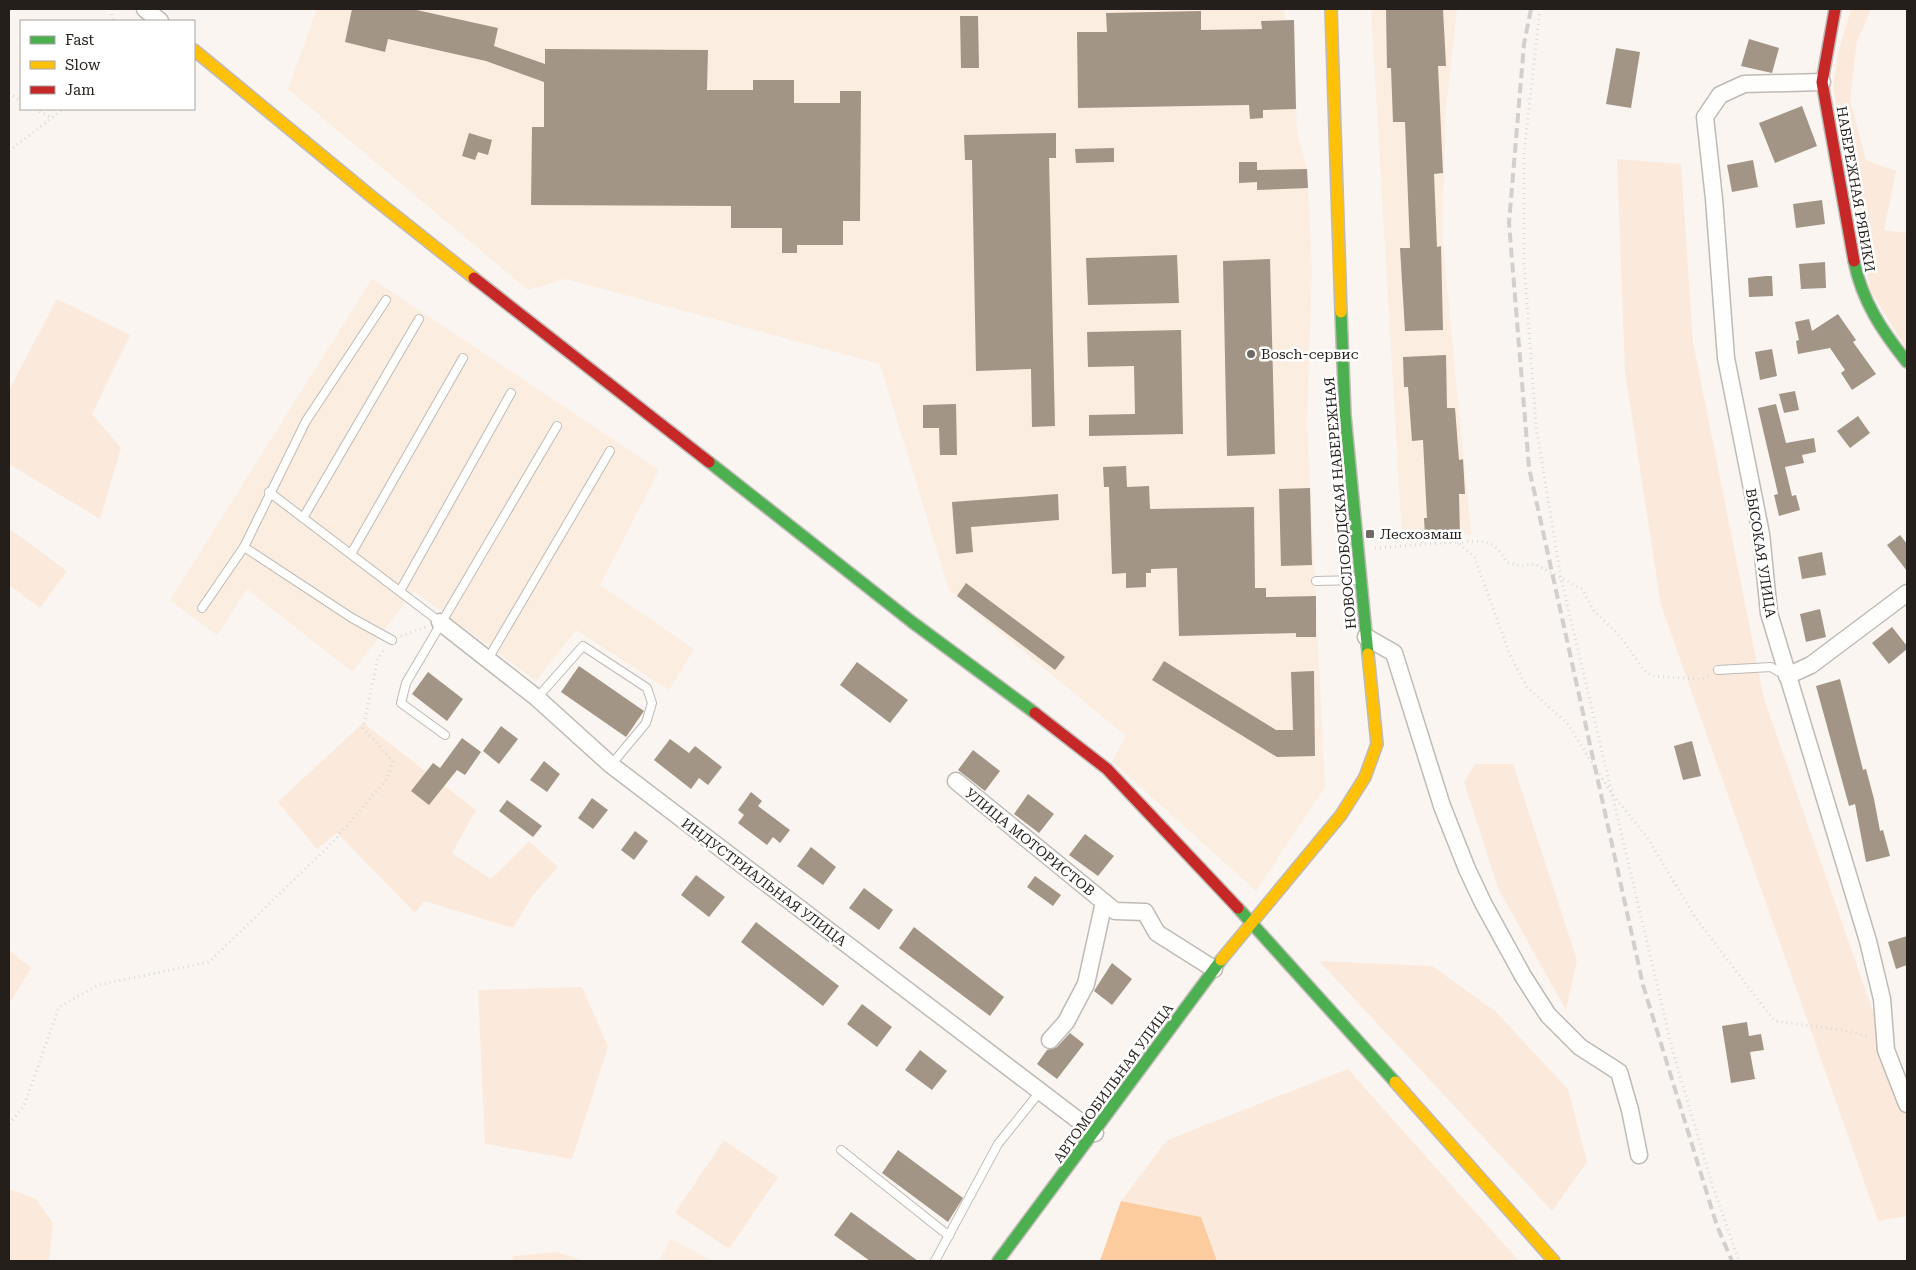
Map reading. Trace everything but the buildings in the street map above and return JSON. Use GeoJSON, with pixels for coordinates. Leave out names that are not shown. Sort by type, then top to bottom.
{"type":"FeatureCollection","features":[{"type":"Feature","properties":{"kind":"street"},"geometry":{"type":"LineString","coordinates":[[145,9],[159,20]]}},
{"type":"Feature","properties":{"kind":"street","name":"НОВОСЛОБОДСКАЯ НАБЕРЕЖНАЯ"},"geometry":{"type":"LineString","coordinates":[[1253,924],[1341,815],[1365,777],[1377,744],[1345,415],[1331,9]]}},
{"type":"Feature","properties":{"kind":"street","name":"НАБЕРЕЖНАЯ РЯБИКИ"},"geometry":{"type":"LineString","coordinates":[[1835,9],[1822,82],[1858,281],[1866,304],[1877,324],[1907,362]]}},
{"type":"Feature","properties":{"kind":"street"},"geometry":{"type":"LineString","coordinates":[[195,51],[379,204],[904,616],[1004,688],[1107,769],[1253,924],[1554,1261]]}},
{"type":"Feature","properties":{"kind":"street","name":"ВЫСОКАЯ УЛИЦА"},"geometry":{"type":"LineString","coordinates":[[1822,82],[1744,84],[1720,95],[1705,117],[1714,199],[1726,358],[1761,534],[1769,613],[1786,676],[1868,941],[1882,999],[1886,1050],[1907,1104]]}},
{"type":"Feature","properties":{"kind":"street"},"geometry":{"type":"LineString","coordinates":[[1786,676],[1811,665],[1904,600]]}},
{"type":"Feature","properties":{"kind":"street","name":"ИНДУСТРИАЛЬНАЯ УЛИЦА"},"geometry":{"type":"LineString","coordinates":[[440,622],[536,698],[611,765],[1039,1093],[1095,1133]]}},
{"type":"Feature","properties":{"kind":"street"},"geometry":{"type":"LineString","coordinates":[[1366,637],[1394,653],[1442,806],[1467,869],[1522,976],[1548,1015],[1580,1047],[1618,1072],[1630,1110],[1639,1155]]}},
{"type":"Feature","properties":{"kind":"street","name":"УЛИЦА МОТОРИСТОВ"},"geometry":{"type":"LineString","coordinates":[[956,781],[1115,911],[1145,912],[1157,933],[1214,969]]}},
{"type":"Feature","properties":{"kind":"street","name":"УЛИЦА МОТОРИСТОВ"},"geometry":{"type":"LineString","coordinates":[[1050,1040],[1066,1022],[1086,984],[1104,902]]}},
{"type":"Feature","properties":{"kind":"street","name":"АВТОМОБИЛЬНАЯ УЛИЦА"},"geometry":{"type":"LineString","coordinates":[[998,1261],[1095,1133],[1214,969],[1253,924]]}},
{"type":"Feature","properties":{"kind":"lane"},"geometry":{"type":"LineString","coordinates":[[202,608],[244,547],[269,492],[306,421],[386,300]]}},
{"type":"Feature","properties":{"kind":"lane"},"geometry":{"type":"LineString","coordinates":[[303,518],[419,319]]}},
{"type":"Feature","properties":{"kind":"lane"},"geometry":{"type":"LineString","coordinates":[[351,554],[463,358]]}},
{"type":"Feature","properties":{"kind":"lane"},"geometry":{"type":"LineString","coordinates":[[400,591],[511,393]]}},
{"type":"Feature","properties":{"kind":"lane"},"geometry":{"type":"LineString","coordinates":[[445,735],[402,702],[406,683],[440,622],[557,426]]}},
{"type":"Feature","properties":{"kind":"lane"},"geometry":{"type":"LineString","coordinates":[[488,660],[610,451]]}},
{"type":"Feature","properties":{"kind":"lane"},"geometry":{"type":"LineString","coordinates":[[269,492],[440,622]]}},
{"type":"Feature","properties":{"kind":"lane"},"geometry":{"type":"LineString","coordinates":[[244,547],[352,618],[392,640]]}},
{"type":"Feature","properties":{"kind":"lane"},"geometry":{"type":"LineString","coordinates":[[1316,581],[1360,580]]}},
{"type":"Feature","properties":{"kind":"lane"},"geometry":{"type":"LineString","coordinates":[[536,698],[583,646],[647,688],[652,703],[646,722],[611,765]]}},
{"type":"Feature","properties":{"kind":"lane"},"geometry":{"type":"LineString","coordinates":[[1718,670],[1771,668],[1786,676]]}},
{"type":"Feature","properties":{"kind":"lane"},"geometry":{"type":"LineString","coordinates":[[935,1261],[998,1144],[1039,1093]]}},
{"type":"Feature","properties":{"kind":"lane"},"geometry":{"type":"LineString","coordinates":[[841,1150],[949,1236]]}},
{"type":"Feature","properties":{"kind":"path"},"geometry":{"type":"LineString","coordinates":[[1540,9],[1524,153],[1524,262],[1536,426],[1561,578],[1673,1052],[1713,1187],[1739,1261]]}},
{"type":"Feature","properties":{"kind":"path"},"geometry":{"type":"LineString","coordinates":[[9,92],[20,100]]}},
{"type":"Feature","properties":{"kind":"path"},"geometry":{"type":"LineString","coordinates":[[37,110],[52,118]]}},
{"type":"Feature","properties":{"kind":"path"},"geometry":{"type":"LineString","coordinates":[[9,152],[62,110]]}},
{"type":"Feature","properties":{"kind":"path"},"geometry":{"type":"LineString","coordinates":[[1357,549],[1486,541],[1499,548],[1506,562],[1521,566],[1535,564],[1582,589],[1594,611],[1620,636],[1643,670],[1652,676],[1702,679],[1718,670]]}},
{"type":"Feature","properties":{"kind":"path"},"geometry":{"type":"LineString","coordinates":[[1456,542],[1474,556],[1510,655],[1527,687],[1567,723],[1612,794],[1647,837],[1695,917],[1775,1021],[1841,1030],[1886,1040]]}},
{"type":"Feature","properties":{"kind":"path"},"geometry":{"type":"LineString","coordinates":[[9,1124],[24,1106],[59,1008],[98,985],[209,962],[333,842],[387,779],[393,761],[363,728],[378,658],[392,640],[440,622]]}},
{"type":"Feature","properties":{"kind":"shaded area"},"geometry":{"type":"Polygon","coordinates":[[[317,9],[1285,9],[1285,20],[1294,20],[1297,132],[1307,169],[1312,269],[1307,423],[1325,787],[1256,891],[1112,761],[1126,736],[949,590],[880,364],[566,279],[528,290],[288,89],[317,9]]]}},
{"type":"Feature","properties":{"kind":"shaded area"},"geometry":{"type":"Polygon","coordinates":[[[1371,9],[1457,9],[1446,107],[1442,235],[1471,534],[1402,538],[1371,9]]]}},
{"type":"Feature","properties":{"kind":"shaded area"},"geometry":{"type":"Polygon","coordinates":[[[1851,9],[1871,9],[1857,41],[1850,100],[1866,160],[1896,171],[1884,230],[1907,233],[1907,350],[1870,290],[1833,86],[1838,53],[1851,9]]]}},
{"type":"Feature","properties":{"kind":"shaded area"},"geometry":{"type":"Polygon","coordinates":[[[1617,159],[1681,164],[1693,342],[1764,699],[1907,1109],[1907,1216],[1878,1221],[1661,605],[1625,371],[1617,159]]]}},
{"type":"Feature","properties":{"kind":"shaded area"},"geometry":{"type":"Polygon","coordinates":[[[372,279],[659,470],[600,585],[694,649],[669,690],[576,630],[536,681],[414,591],[352,672],[247,589],[217,635],[170,600],[372,279]]]}},
{"type":"Feature","properties":{"kind":"shaded area"},"geometry":{"type":"Polygon","coordinates":[[[57,299],[130,335],[92,414],[121,448],[100,519],[9,464],[9,390],[57,299]]]}},
{"type":"Feature","properties":{"kind":"shaded area"},"geometry":{"type":"Polygon","coordinates":[[[10,529],[67,571],[40,608],[9,585],[10,529]]]}},
{"type":"Feature","properties":{"kind":"shaded area"},"geometry":{"type":"Polygon","coordinates":[[[363,723],[476,810],[452,853],[491,879],[529,841],[558,867],[533,895],[513,928],[424,901],[415,913],[337,833],[317,849],[278,802],[363,723]]]}},
{"type":"Feature","properties":{"kind":"shaded area"},"geometry":{"type":"Polygon","coordinates":[[[1475,764],[1513,764],[1577,960],[1566,1010],[1498,888],[1464,782],[1475,764]]]}},
{"type":"Feature","properties":{"kind":"shaded area"},"geometry":{"type":"Polygon","coordinates":[[[9,950],[31,968],[9,1004],[9,950]]]}},
{"type":"Feature","properties":{"kind":"shaded area"},"geometry":{"type":"Polygon","coordinates":[[[1319,961],[1432,966],[1496,1012],[1568,1089],[1587,1162],[1552,1211],[1319,961]]]}},
{"type":"Feature","properties":{"kind":"shaded area"},"geometry":{"type":"Polygon","coordinates":[[[582,987],[608,1047],[572,1159],[485,1144],[478,990],[582,987]]]}},
{"type":"Feature","properties":{"kind":"shaded area"},"geometry":{"type":"Polygon","coordinates":[[[1348,1069],[1519,1261],[1217,1261],[1201,1217],[1121,1201],[1167,1140],[1348,1069]]]}},
{"type":"Feature","properties":{"kind":"shaded area"},"geometry":{"type":"Polygon","coordinates":[[[724,1140],[778,1177],[729,1249],[675,1213],[724,1140]]]}},
{"type":"Feature","properties":{"kind":"shaded area"},"geometry":{"type":"Polygon","coordinates":[[[9,1189],[36,1199],[53,1223],[49,1261],[9,1261],[9,1189]]]}},
{"type":"Feature","properties":{"kind":"shaded area"},"geometry":{"type":"Polygon","coordinates":[[[1121,1201],[1201,1217],[1217,1261],[1100,1261],[1121,1201]]]}},
{"type":"Feature","properties":{"kind":"shaded area"},"geometry":{"type":"Polygon","coordinates":[[[671,1239],[712,1261],[659,1261],[671,1239]]]}},
{"type":"Feature","properties":{"kind":"shaded area"},"geometry":{"type":"Polygon","coordinates":[[[556,1252],[584,1261],[512,1261],[514,1256],[556,1252]]]}},
{"type":"Feature","properties":{"kind":"railway"},"geometry":{"type":"LineString","coordinates":[[1531,9],[1524,44],[1509,223],[1529,468],[1643,985],[1717,1226],[1732,1261]]}},
{"type":"Feature","properties":{"kind":"traffic: fast"},"geometry":{"type":"LineString","coordinates":[[1854,261],[1862,289],[1874,315],[1889,339],[1907,362]]}},
{"type":"Feature","properties":{"kind":"traffic: fast"},"geometry":{"type":"LineString","coordinates":[[1341,312],[1345,415],[1368,654]]}},
{"type":"Feature","properties":{"kind":"traffic: fast"},"geometry":{"type":"LineString","coordinates":[[709,462],[912,622],[1035,713]]}},
{"type":"Feature","properties":{"kind":"traffic: fast"},"geometry":{"type":"LineString","coordinates":[[1238,908],[1395,1082]]}},
{"type":"Feature","properties":{"kind":"traffic: fast"},"geometry":{"type":"LineString","coordinates":[[998,1261],[1221,960]]}},
{"type":"Feature","properties":{"kind":"traffic: slow"},"geometry":{"type":"LineString","coordinates":[[1331,9],[1341,312]]}},
{"type":"Feature","properties":{"kind":"traffic: slow"},"geometry":{"type":"LineString","coordinates":[[195,51],[372,197],[474,278]]}},
{"type":"Feature","properties":{"kind":"traffic: slow"},"geometry":{"type":"LineString","coordinates":[[1221,960],[1341,815],[1365,777],[1377,744],[1368,654]]}},
{"type":"Feature","properties":{"kind":"traffic: slow"},"geometry":{"type":"LineString","coordinates":[[1395,1082],[1554,1261]]}},
{"type":"Feature","properties":{"kind":"traffic: jam"},"geometry":{"type":"LineString","coordinates":[[1835,9],[1822,82],[1854,261]]}},
{"type":"Feature","properties":{"kind":"traffic: jam"},"geometry":{"type":"LineString","coordinates":[[474,278],[709,462]]}},
{"type":"Feature","properties":{"kind":"traffic: jam"},"geometry":{"type":"LineString","coordinates":[[1035,713],[1107,769],[1238,908]]}},
{"type":"Feature","properties":{"kind":"place","name":"Bosch-сервис"},"geometry":{"type":"Point","coordinates":[1251,354]}},
{"type":"Feature","properties":{"kind":"place","name":"Лесхозмаш"},"geometry":{"type":"Point","coordinates":[1370,534]}}]}
